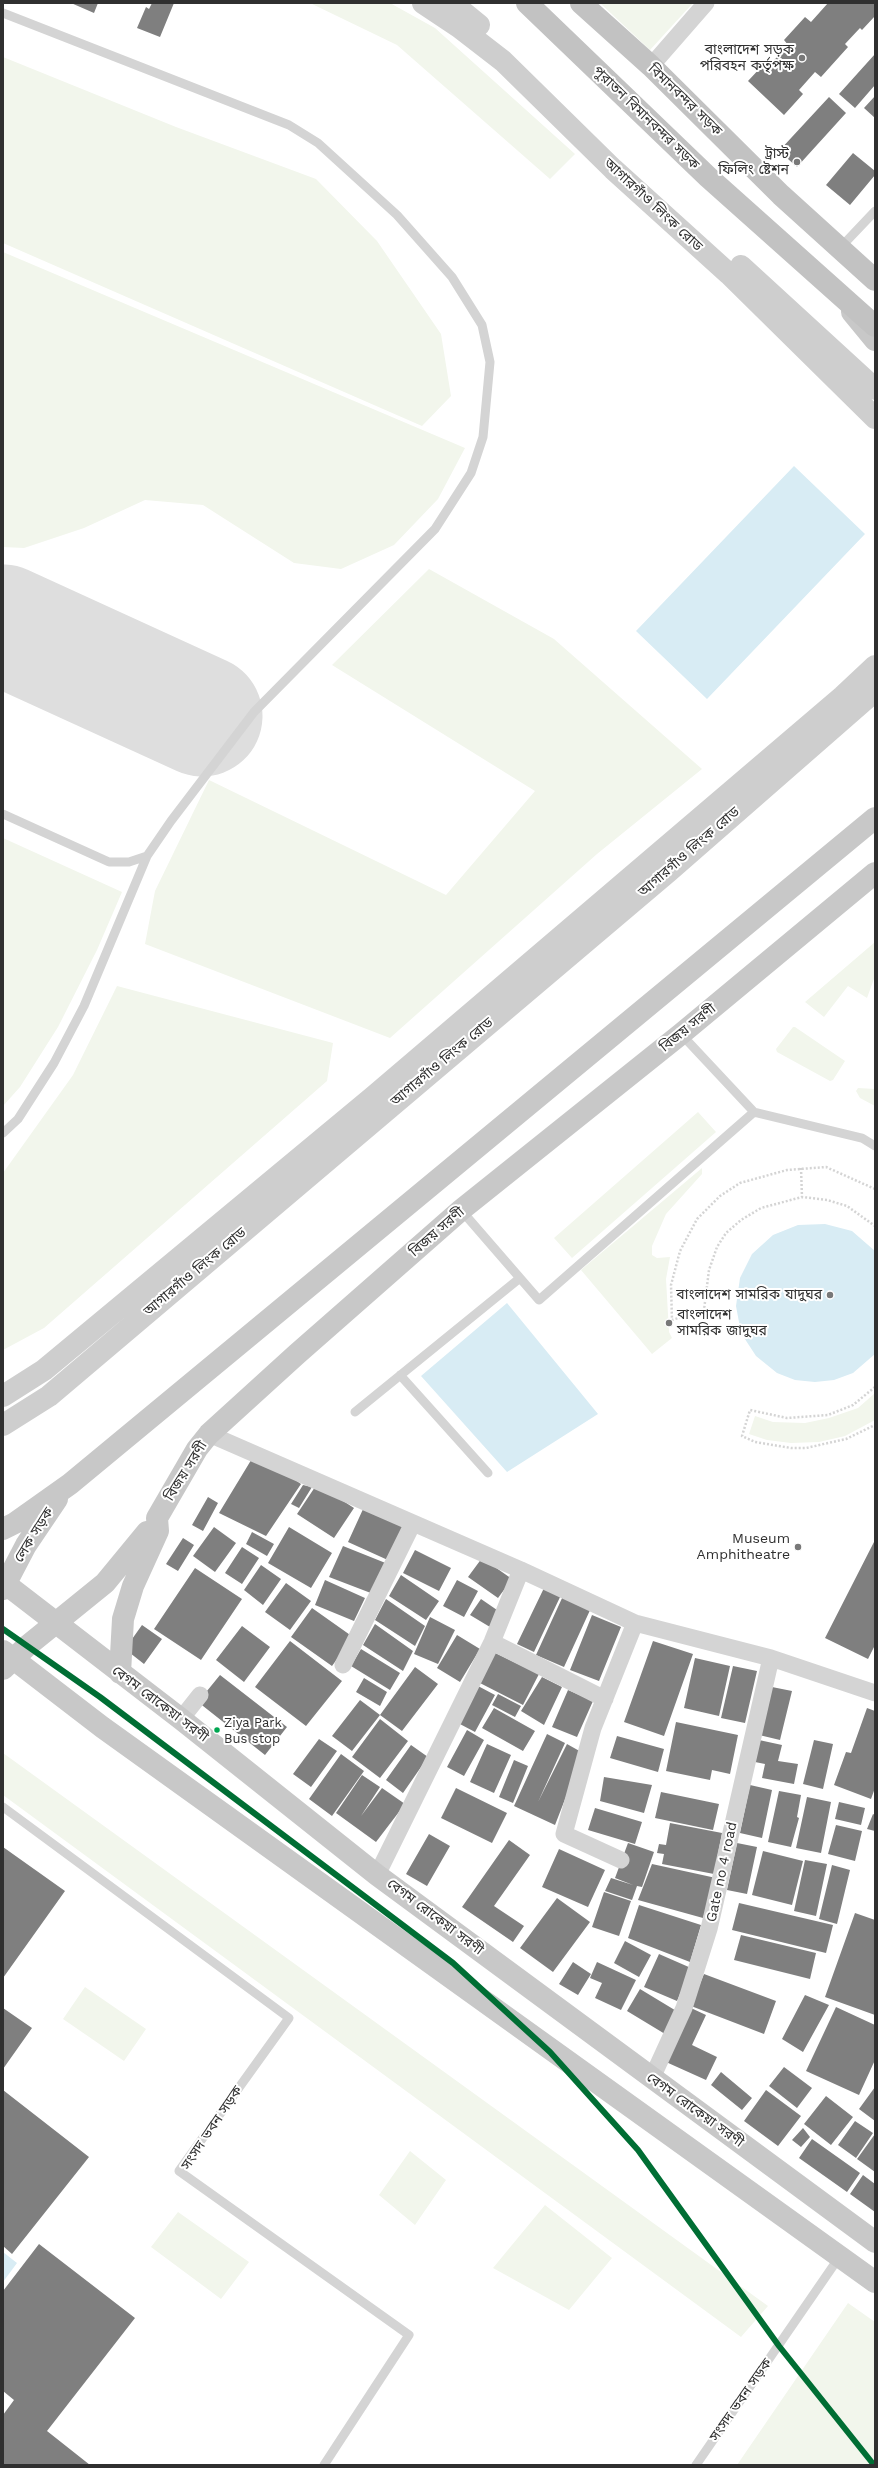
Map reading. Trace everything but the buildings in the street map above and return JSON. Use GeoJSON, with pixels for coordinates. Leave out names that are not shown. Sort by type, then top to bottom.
{"type":"FeatureCollection","features":[{"type":"Feature","properties":{"kind":"highway","name":"পুরাতন বিমানবন্দর সড়ক"},"geometry":{"type":"LineString","coordinates":[[527,3],[708,177],[875,326]]}},
{"type":"Feature","properties":{"kind":"highway","name":"বিমানবন্দর সড়ক"},"geometry":{"type":"LineString","coordinates":[[581,3],[651,66],[781,195],[875,280]]}},
{"type":"Feature","properties":{"kind":"main road","name":"আগারগাঁও লিংক রোড"},"geometry":{"type":"LineString","coordinates":[[422,3],[459,27],[503,61],[613,169],[729,274],[875,418]]}},
{"type":"Feature","properties":{"kind":"main road","name":"আগারগাঁও লিংক রোড"},"geometry":{"type":"LineString","coordinates":[[452,3],[512,53],[875,389]]}},
{"type":"Feature","properties":{"kind":"main road"},"geometry":{"type":"LineString","coordinates":[[834,290],[875,340]]}},
{"type":"Feature","properties":{"kind":"main road","name":"আগারগাঁও লিংক রোড"},"geometry":{"type":"LineString","coordinates":[[3,1396],[44,1370],[373,1097],[843,696],[875,666]]}},
{"type":"Feature","properties":{"kind":"main road","name":"আগারগাঁও লিংক রোড"},"geometry":{"type":"LineString","coordinates":[[3,1425],[50,1396],[669,871],[875,691]]}},
{"type":"Feature","properties":{"kind":"main road"},"geometry":{"type":"LineString","coordinates":[[3,1529],[15,1523],[70,1484],[875,818]]}},
{"type":"Feature","properties":{"kind":"main road","name":"বিজয় সরণী"},"geometry":{"type":"LineString","coordinates":[[120,1673],[123,1619],[132,1586],[158,1530],[157,1518],[197,1449],[209,1434],[297,1354],[461,1210],[681,1034],[875,873]]}},
{"type":"Feature","properties":{"kind":"main road","name":"লেক সড়ক"},"geometry":{"type":"LineString","coordinates":[[4,1585],[41,1521],[70,1484]]}},
{"type":"Feature","properties":{"kind":"main road"},"geometry":{"type":"LineString","coordinates":[[157,1518],[106,1583],[56,1624],[6,1660],[102,1727],[875,2282]]}},
{"type":"Feature","properties":{"kind":"main road","name":"বেগম রোকেয়া সরণী"},"geometry":{"type":"LineString","coordinates":[[4,1585],[181,1719],[377,1874],[875,2242]]}},
{"type":"Feature","properties":{"kind":"street"},"geometry":{"type":"LineString","coordinates":[[651,66],[706,3]]}},
{"type":"Feature","properties":{"kind":"street"},"geometry":{"type":"LineString","coordinates":[[209,1434],[521,1570],[636,1623],[771,1658],[875,1692]]}},
{"type":"Feature","properties":{"kind":"street"},"geometry":{"type":"LineString","coordinates":[[343,1665],[413,1523]]}},
{"type":"Feature","properties":{"kind":"street"},"geometry":{"type":"LineString","coordinates":[[377,1874],[492,1642],[521,1570]]}},
{"type":"Feature","properties":{"kind":"street"},"geometry":{"type":"LineString","coordinates":[[621,1860],[564,1834],[593,1728],[636,1623]]}},
{"type":"Feature","properties":{"kind":"street"},"geometry":{"type":"LineString","coordinates":[[492,1642],[605,1699]]}},
{"type":"Feature","properties":{"kind":"street","name":"Gate no 4 road"},"geometry":{"type":"LineString","coordinates":[[652,2078],[684,2008],[709,1929],[771,1658]]}},
{"type":"Feature","properties":{"kind":"street"},"geometry":{"type":"LineString","coordinates":[[181,1719],[200,1695]]}},
{"type":"Feature","properties":{"kind":"lane"},"geometry":{"type":"LineString","coordinates":[[3,13],[289,125],[318,143],[397,215],[452,277],[482,325],[490,362],[483,437],[471,473],[434,529],[254,712],[171,821],[147,856],[84,1006],[54,1063],[18,1119],[3,1133]]}},
{"type":"Feature","properties":{"kind":"lane"},"geometry":{"type":"LineString","coordinates":[[840,248],[875,211]]}},
{"type":"Feature","properties":{"kind":"lane"},"geometry":{"type":"LineString","coordinates":[[3,814],[109,862],[129,862],[147,856]]}},
{"type":"Feature","properties":{"kind":"lane"},"geometry":{"type":"LineString","coordinates":[[681,1034],[754,1112],[862,1138],[875,1146]]}},
{"type":"Feature","properties":{"kind":"lane"},"geometry":{"type":"LineString","coordinates":[[461,1210],[539,1300],[754,1112]]}},
{"type":"Feature","properties":{"kind":"lane"},"geometry":{"type":"LineString","coordinates":[[355,1412],[520,1278]]}},
{"type":"Feature","properties":{"kind":"lane"},"geometry":{"type":"LineString","coordinates":[[400,1375],[488,1473]]}},
{"type":"Feature","properties":{"kind":"lane","name":"সংসদ ভবন সড়ক"},"geometry":{"type":"LineString","coordinates":[[3,1808],[289,2018],[179,2171],[409,2335],[324,2465]]}},
{"type":"Feature","properties":{"kind":"lane","name":"সংসদ ভবন সড়ক"},"geometry":{"type":"LineString","coordinates":[[696,2465],[840,2256]]}},
{"type":"Feature","properties":{"kind":"path"},"geometry":{"type":"LineString","coordinates":[[875,1189],[826,1167],[801,1168],[758,1176],[740,1183],[720,1196],[697,1219],[680,1251],[673,1278],[672,1320],[704,1310],[709,1270],[717,1247],[726,1233],[741,1220],[761,1208],[802,1197],[828,1200],[847,1206],[875,1226]]}},
{"type":"Feature","properties":{"kind":"path"},"geometry":{"type":"LineString","coordinates":[[801,1168],[802,1197]]}},
{"type":"Feature","properties":{"kind":"path"},"geometry":{"type":"LineString","coordinates":[[875,1387],[853,1405],[828,1415],[787,1418],[750,1410],[742,1436],[756,1442],[791,1448],[806,1448],[846,1439],[875,1425]]}},
{"type":"Feature","properties":{"kind":"shaded area"},"geometry":{"type":"Polygon","coordinates":[[[310,3],[390,3],[435,28],[575,154],[550,179],[397,45],[310,3]]]}},
{"type":"Feature","properties":{"kind":"shaded area"},"geometry":{"type":"Polygon","coordinates":[[[600,3],[693,3],[650,50],[600,3]]]}},
{"type":"Feature","properties":{"kind":"shaded area"},"geometry":{"type":"Polygon","coordinates":[[[3,57],[176,127],[316,179],[377,241],[441,334],[451,396],[422,426],[3,243],[3,57]]]}},
{"type":"Feature","properties":{"kind":"shaded area"},"geometry":{"type":"Polygon","coordinates":[[[3,252],[465,448],[438,499],[394,545],[341,569],[294,563],[203,505],[145,500],[84,528],[24,548],[3,547],[3,252]]]}},
{"type":"Feature","properties":{"kind":"shaded area"},"geometry":{"type":"Polygon","coordinates":[[[794,466],[865,534],[707,699],[636,631],[794,466]]]}},
{"type":"Feature","properties":{"kind":"shaded area"},"geometry":{"type":"Polygon","coordinates":[[[429,569],[554,639],[702,769],[597,854],[390,1038],[145,944],[155,891],[209,780],[446,895],[535,791],[332,665],[429,569]]]}},
{"type":"Feature","properties":{"kind":"shaded area"},"geometry":{"type":"Polygon","coordinates":[[[3,838],[122,892],[97,950],[58,1027],[20,1087],[3,1106],[3,838]]]}},
{"type":"Feature","properties":{"kind":"shaded area"},"geometry":{"type":"Polygon","coordinates":[[[875,942],[875,976],[867,998],[848,986],[824,1017],[805,1002],[875,942]]]}},
{"type":"Feature","properties":{"kind":"shaded area"},"geometry":{"type":"Polygon","coordinates":[[[117,986],[333,1043],[327,1081],[44,1328],[3,1350],[3,1173],[73,1075],[117,986]]]}},
{"type":"Feature","properties":{"kind":"shaded area"},"geometry":{"type":"Polygon","coordinates":[[[793,1027],[845,1061],[833,1080],[830,1081],[777,1052],[776,1049],[793,1027]]]}},
{"type":"Feature","properties":{"kind":"shaded area"},"geometry":{"type":"Polygon","coordinates":[[[858,1088],[875,1089],[875,1106],[860,1098],[856,1091],[858,1088]]]}},
{"type":"Feature","properties":{"kind":"shaded area"},"geometry":{"type":"Polygon","coordinates":[[[698,1112],[716,1132],[572,1258],[554,1238],[698,1112]]]}},
{"type":"Feature","properties":{"kind":"shaded area"},"geometry":{"type":"Polygon","coordinates":[[[702,1168],[702,1174],[666,1214],[652,1246],[652,1255],[657,1258],[670,1257],[666,1279],[669,1332],[672,1338],[652,1354],[581,1270],[702,1168]]]}},
{"type":"Feature","properties":{"kind":"shaded area"},"geometry":{"type":"Polygon","coordinates":[[[825,1224],[852,1231],[875,1251],[875,1354],[853,1373],[834,1380],[815,1382],[795,1380],[777,1373],[756,1356],[741,1333],[736,1306],[740,1278],[752,1254],[773,1235],[798,1225],[825,1224]]]}},
{"type":"Feature","properties":{"kind":"shaded area"},"geometry":{"type":"Polygon","coordinates":[[[507,1303],[598,1414],[507,1472],[421,1376],[507,1303]]]}},
{"type":"Feature","properties":{"kind":"shaded area"},"geometry":{"type":"Polygon","coordinates":[[[875,1393],[875,1420],[845,1436],[819,1442],[791,1443],[767,1440],[749,1434],[755,1416],[773,1422],[805,1423],[829,1418],[858,1408],[875,1393]]]}},
{"type":"Feature","properties":{"kind":"shaded area"},"geometry":{"type":"Polygon","coordinates":[[[3,1753],[768,2306],[741,2337],[3,1795],[3,1753]]]}},
{"type":"Feature","properties":{"kind":"shaded area"},"geometry":{"type":"Polygon","coordinates":[[[85,1987],[146,2029],[124,2061],[63,2019],[85,1987]]]}},
{"type":"Feature","properties":{"kind":"shaded area"},"geometry":{"type":"Polygon","coordinates":[[[410,2151],[446,2180],[415,2225],[379,2195],[410,2151]]]}},
{"type":"Feature","properties":{"kind":"shaded area"},"geometry":{"type":"Polygon","coordinates":[[[545,2205],[612,2258],[569,2310],[493,2268],[545,2205]]]}},
{"type":"Feature","properties":{"kind":"shaded area"},"geometry":{"type":"Polygon","coordinates":[[[178,2212],[249,2262],[221,2299],[151,2247],[178,2212]]]}},
{"type":"Feature","properties":{"kind":"shaded area"},"geometry":{"type":"Polygon","coordinates":[[[3,2252],[17,2263],[3,2282],[3,2252]]]}},
{"type":"Feature","properties":{"kind":"shaded area"},"geometry":{"type":"Polygon","coordinates":[[[848,2303],[875,2322],[875,2465],[737,2465],[848,2303]]]}},
{"type":"Feature","properties":{"kind":"runway"},"geometry":{"type":"LineString","coordinates":[[3,625],[202,716]]}},
{"type":"Feature","properties":{"kind":"transit line"},"geometry":{"type":"LineString","coordinates":[[3,1629],[100,1697],[453,1963],[550,2052],[638,2150],[779,2346],[874,2465]]}},
{"type":"Feature","properties":{"kind":"place","name":"বাংলাদেশ সড়ক পরিবহন কর্তৃপক্ষ"},"geometry":{"type":"Point","coordinates":[802,58]}},
{"type":"Feature","properties":{"kind":"place","name":"ট্রাস্ট ফিলিং ষ্টেশন"},"geometry":{"type":"Point","coordinates":[797,162]}},
{"type":"Feature","properties":{"kind":"place","name":"বাংলাদেশ সামরিক যাদুঘর"},"geometry":{"type":"Point","coordinates":[830,1295]}},
{"type":"Feature","properties":{"kind":"place","name":"বাংলাদেশ সামরিক জাদুঘর"},"geometry":{"type":"Point","coordinates":[669,1323]}},
{"type":"Feature","properties":{"kind":"place","name":"Museum Amphitheatre"},"geometry":{"type":"Point","coordinates":[798,1547]}},
{"type":"Feature","properties":{"kind":"place","name":"Ziya Park Bus stop"},"geometry":{"type":"Point","coordinates":[217,1730]}}]}
